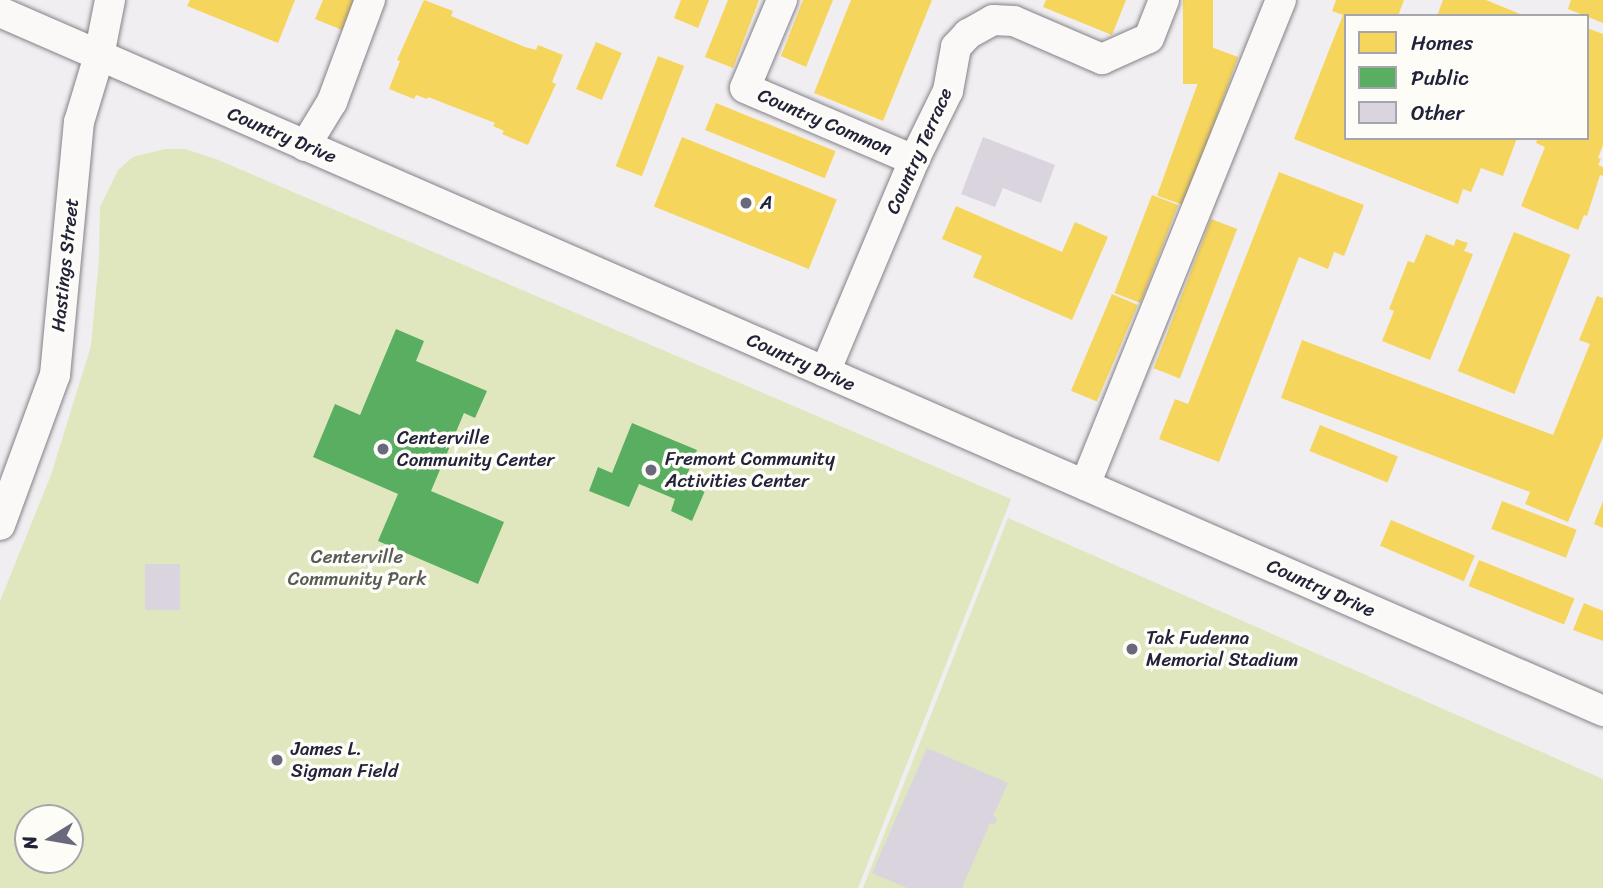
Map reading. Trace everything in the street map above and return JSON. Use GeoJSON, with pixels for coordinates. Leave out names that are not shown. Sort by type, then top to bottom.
{"type":"FeatureCollection","features":[{"type":"Feature","properties":{"kind":"street","name":"Hastings Street"},"geometry":{"type":"LineString","coordinates":[[1,522],[55,375],[79,122],[99,56],[110,0]]}},
{"type":"Feature","properties":{"kind":"street"},"geometry":{"type":"LineString","coordinates":[[306,146],[332,102],[370,0]]}},
{"type":"Feature","properties":{"kind":"street","name":"Country Common"},"geometry":{"type":"LineString","coordinates":[[782,0],[745,88],[914,160]]}},
{"type":"Feature","properties":{"kind":"street","name":"Country Terrace"},"geometry":{"type":"LineString","coordinates":[[825,372],[914,160],[948,91],[957,47],[968,34],[993,20],[1014,21],[1102,59],[1149,38],[1164,0]]}},
{"type":"Feature","properties":{"kind":"street"},"geometry":{"type":"LineString","coordinates":[[1085,485],[1282,0]]}},
{"type":"Feature","properties":{"kind":"street","name":"Country Drive"},"geometry":{"type":"LineString","coordinates":[[0,12],[1603,711]]}},
{"type":"Feature","properties":{"kind":"green space","name":"Centerville Community Park"},"geometry":{"type":"Polygon","coordinates":[[[165,149],[185,149],[216,159],[1011,499],[858,888],[0,888],[0,601],[51,475],[91,346],[99,258],[100,207],[118,170],[133,157],[165,149]]]}},
{"type":"Feature","properties":{"kind":"green space","name":"Tak Fudenna Memorial Stadium"},"geometry":{"type":"Polygon","coordinates":[[[1008,518],[1603,779],[1603,888],[863,888],[1008,518]]]}},
{"type":"Feature","properties":{"kind":"building: Homes"},"geometry":{"type":"Polygon","coordinates":[[[190,0],[295,0],[278,43],[187,6],[190,0]]]}},
{"type":"Feature","properties":{"kind":"building: Homes"},"geometry":{"type":"Polygon","coordinates":[[[323,0],[354,0],[342,30],[315,19],[323,0]]]}},
{"type":"Feature","properties":{"kind":"building: Homes"},"geometry":{"type":"Polygon","coordinates":[[[424,0],[453,11],[451,16],[525,47],[536,50],[538,45],[563,55],[552,82],[556,84],[528,145],[502,134],[504,131],[493,126],[495,123],[428,97],[427,99],[416,95],[414,99],[389,89],[400,61],[397,60],[424,0]]]}},
{"type":"Feature","properties":{"kind":"building: Homes"},"geometry":{"type":"Polygon","coordinates":[[[681,0],[709,0],[698,28],[674,18],[681,0]]]}},
{"type":"Feature","properties":{"kind":"building: Homes"},"geometry":{"type":"Polygon","coordinates":[[[728,0],[759,0],[733,68],[705,57],[728,0]]]}},
{"type":"Feature","properties":{"kind":"building: Homes"},"geometry":{"type":"Polygon","coordinates":[[[803,0],[833,0],[806,67],[781,56],[803,0]]]}},
{"type":"Feature","properties":{"kind":"building: Homes"},"geometry":{"type":"Polygon","coordinates":[[[851,0],[932,0],[883,121],[814,93],[851,0]]]}},
{"type":"Feature","properties":{"kind":"building: Homes"},"geometry":{"type":"Polygon","coordinates":[[[1046,0],[1126,0],[1112,35],[1043,7],[1046,0]]]}},
{"type":"Feature","properties":{"kind":"building: Homes"},"geometry":{"type":"Polygon","coordinates":[[[1183,0],[1213,0],[1213,84],[1183,84],[1183,0]]]}},
{"type":"Feature","properties":{"kind":"building: Homes"},"geometry":{"type":"Polygon","coordinates":[[[1336,0],[1404,0],[1399,14],[1344,14],[1344,140],[1516,140],[1503,176],[1481,168],[1471,192],[1463,189],[1458,204],[1294,139],[1343,15],[1332,11],[1336,0]]]}},
{"type":"Feature","properties":{"kind":"building: Homes"},"geometry":{"type":"Polygon","coordinates":[[[1443,0],[1486,0],[1520,14],[1438,14],[1443,0]]]}},
{"type":"Feature","properties":{"kind":"building: Homes"},"geometry":{"type":"Polygon","coordinates":[[[1571,0],[1603,0],[1603,23],[1589,17],[1589,14],[1568,9],[1571,0]]]}},
{"type":"Feature","properties":{"kind":"building: Homes"},"geometry":{"type":"Polygon","coordinates":[[[1589,29],[1603,34],[1603,145],[1598,165],[1603,167],[1603,176],[1600,175],[1587,216],[1584,215],[1578,230],[1521,206],[1545,147],[1536,143],[1537,140],[1589,140],[1589,29]]]}},
{"type":"Feature","properties":{"kind":"building: Homes"},"geometry":{"type":"Polygon","coordinates":[[[596,42],[622,53],[602,100],[576,89],[596,42]]]}},
{"type":"Feature","properties":{"kind":"building: Homes"},"geometry":{"type":"Polygon","coordinates":[[[1211,47],[1238,57],[1184,205],[1157,195],[1211,47]]]}},
{"type":"Feature","properties":{"kind":"building: Homes"},"geometry":{"type":"Polygon","coordinates":[[[658,56],[684,66],[642,176],[616,166],[658,56]]]}},
{"type":"Feature","properties":{"kind":"building: Homes"},"geometry":{"type":"Polygon","coordinates":[[[716,103],[836,151],[825,178],[705,130],[716,103]]]}},
{"type":"Feature","properties":{"kind":"building: Homes","name":"A"},"geometry":{"type":"Polygon","coordinates":[[[682,137],[837,200],[809,269],[654,207],[682,137]]]}},
{"type":"Feature","properties":{"kind":"building: Homes"},"geometry":{"type":"Polygon","coordinates":[[[1279,172],[1364,205],[1344,256],[1334,252],[1328,269],[1299,257],[1219,462],[1159,439],[1175,399],[1188,404],[1279,172]]]}},
{"type":"Feature","properties":{"kind":"building: Homes"},"geometry":{"type":"Polygon","coordinates":[[[1152,195],[1178,205],[1141,303],[1114,293],[1152,195]]]}},
{"type":"Feature","properties":{"kind":"building: Homes"},"geometry":{"type":"Polygon","coordinates":[[[956,206],[1062,252],[1075,222],[1108,237],[1072,320],[973,277],[982,256],[942,239],[956,206]]]}},
{"type":"Feature","properties":{"kind":"building: Homes"},"geometry":{"type":"Polygon","coordinates":[[[1211,219],[1237,229],[1180,378],[1154,368],[1211,219]]]}},
{"type":"Feature","properties":{"kind":"building: Homes"},"geometry":{"type":"Polygon","coordinates":[[[1514,232],[1571,255],[1514,394],[1458,371],[1514,232]]]}},
{"type":"Feature","properties":{"kind":"building: Homes"},"geometry":{"type":"Polygon","coordinates":[[[1426,234],[1454,246],[1456,239],[1468,243],[1464,251],[1473,254],[1430,360],[1382,341],[1394,311],[1389,309],[1408,261],[1414,263],[1426,234]]]}},
{"type":"Feature","properties":{"kind":"building: Homes"},"geometry":{"type":"Polygon","coordinates":[[[1112,294],[1138,305],[1097,402],[1071,391],[1112,294]]]}},
{"type":"Feature","properties":{"kind":"building: Homes"},"geometry":{"type":"Polygon","coordinates":[[[1597,296],[1603,298],[1603,437],[1568,522],[1525,504],[1530,492],[1281,398],[1302,340],[1553,435],[1590,344],[1579,340],[1597,296]]]}},
{"type":"Feature","properties":{"kind":"building: Homes"},"geometry":{"type":"Polygon","coordinates":[[[1320,425],[1398,456],[1387,482],[1310,451],[1320,425]]]}},
{"type":"Feature","properties":{"kind":"building: Homes"},"geometry":{"type":"Polygon","coordinates":[[[1502,501],[1577,530],[1566,558],[1491,529],[1502,501]]]}},
{"type":"Feature","properties":{"kind":"building: Homes"},"geometry":{"type":"Polygon","coordinates":[[[1603,501],[1603,528],[1594,524],[1603,501]]]}},
{"type":"Feature","properties":{"kind":"building: Homes"},"geometry":{"type":"Polygon","coordinates":[[[1391,520],[1475,556],[1464,581],[1380,546],[1391,520]]]}},
{"type":"Feature","properties":{"kind":"building: Homes"},"geometry":{"type":"Polygon","coordinates":[[[1479,560],[1574,599],[1564,625],[1469,586],[1479,560]]]}},
{"type":"Feature","properties":{"kind":"building: Homes"},"geometry":{"type":"Polygon","coordinates":[[[1584,603],[1603,611],[1603,641],[1573,630],[1584,603]]]}},
{"type":"Feature","properties":{"kind":"building: Public","name":"Centerville Community Center"},"geometry":{"type":"Polygon","coordinates":[[[396,329],[424,341],[416,361],[487,391],[475,418],[464,413],[431,491],[504,522],[478,584],[378,541],[398,494],[313,457],[335,404],[360,415],[396,329]]]}},
{"type":"Feature","properties":{"kind":"building: Public","name":"Fremont Community Activities Center"},"geometry":{"type":"Polygon","coordinates":[[[632,423],[697,450],[687,475],[708,484],[692,521],[671,511],[675,499],[639,484],[629,507],[589,491],[598,467],[612,473],[632,423]]]}},
{"type":"Feature","properties":{"kind":"building: Other"},"geometry":{"type":"Polygon","coordinates":[[[983,137],[1055,165],[1041,203],[1003,188],[995,207],[961,194],[983,137]]]}},
{"type":"Feature","properties":{"kind":"building: Other"},"geometry":{"type":"Polygon","coordinates":[[[145,564],[180,564],[180,610],[145,610],[145,564]]]}},
{"type":"Feature","properties":{"kind":"building: Other"},"geometry":{"type":"Polygon","coordinates":[[[927,748],[1008,783],[993,816],[997,818],[995,824],[990,823],[962,888],[907,888],[872,873],[927,748]]]}},
{"type":"Feature","properties":{"kind":"place","name":"A"},"geometry":{"type":"Point","coordinates":[746,203]}},
{"type":"Feature","properties":{"kind":"place","name":"Centerville Community Center"},"geometry":{"type":"Point","coordinates":[383,449]}},
{"type":"Feature","properties":{"kind":"place","name":"Fremont Community Activities Center"},"geometry":{"type":"Point","coordinates":[651,470]}},
{"type":"Feature","properties":{"kind":"place","name":"Tak Fudenna Memorial Stadium"},"geometry":{"type":"Point","coordinates":[1132,649]}},
{"type":"Feature","properties":{"kind":"place","name":"James L. Sigman Field"},"geometry":{"type":"Point","coordinates":[277,760]}}]}
